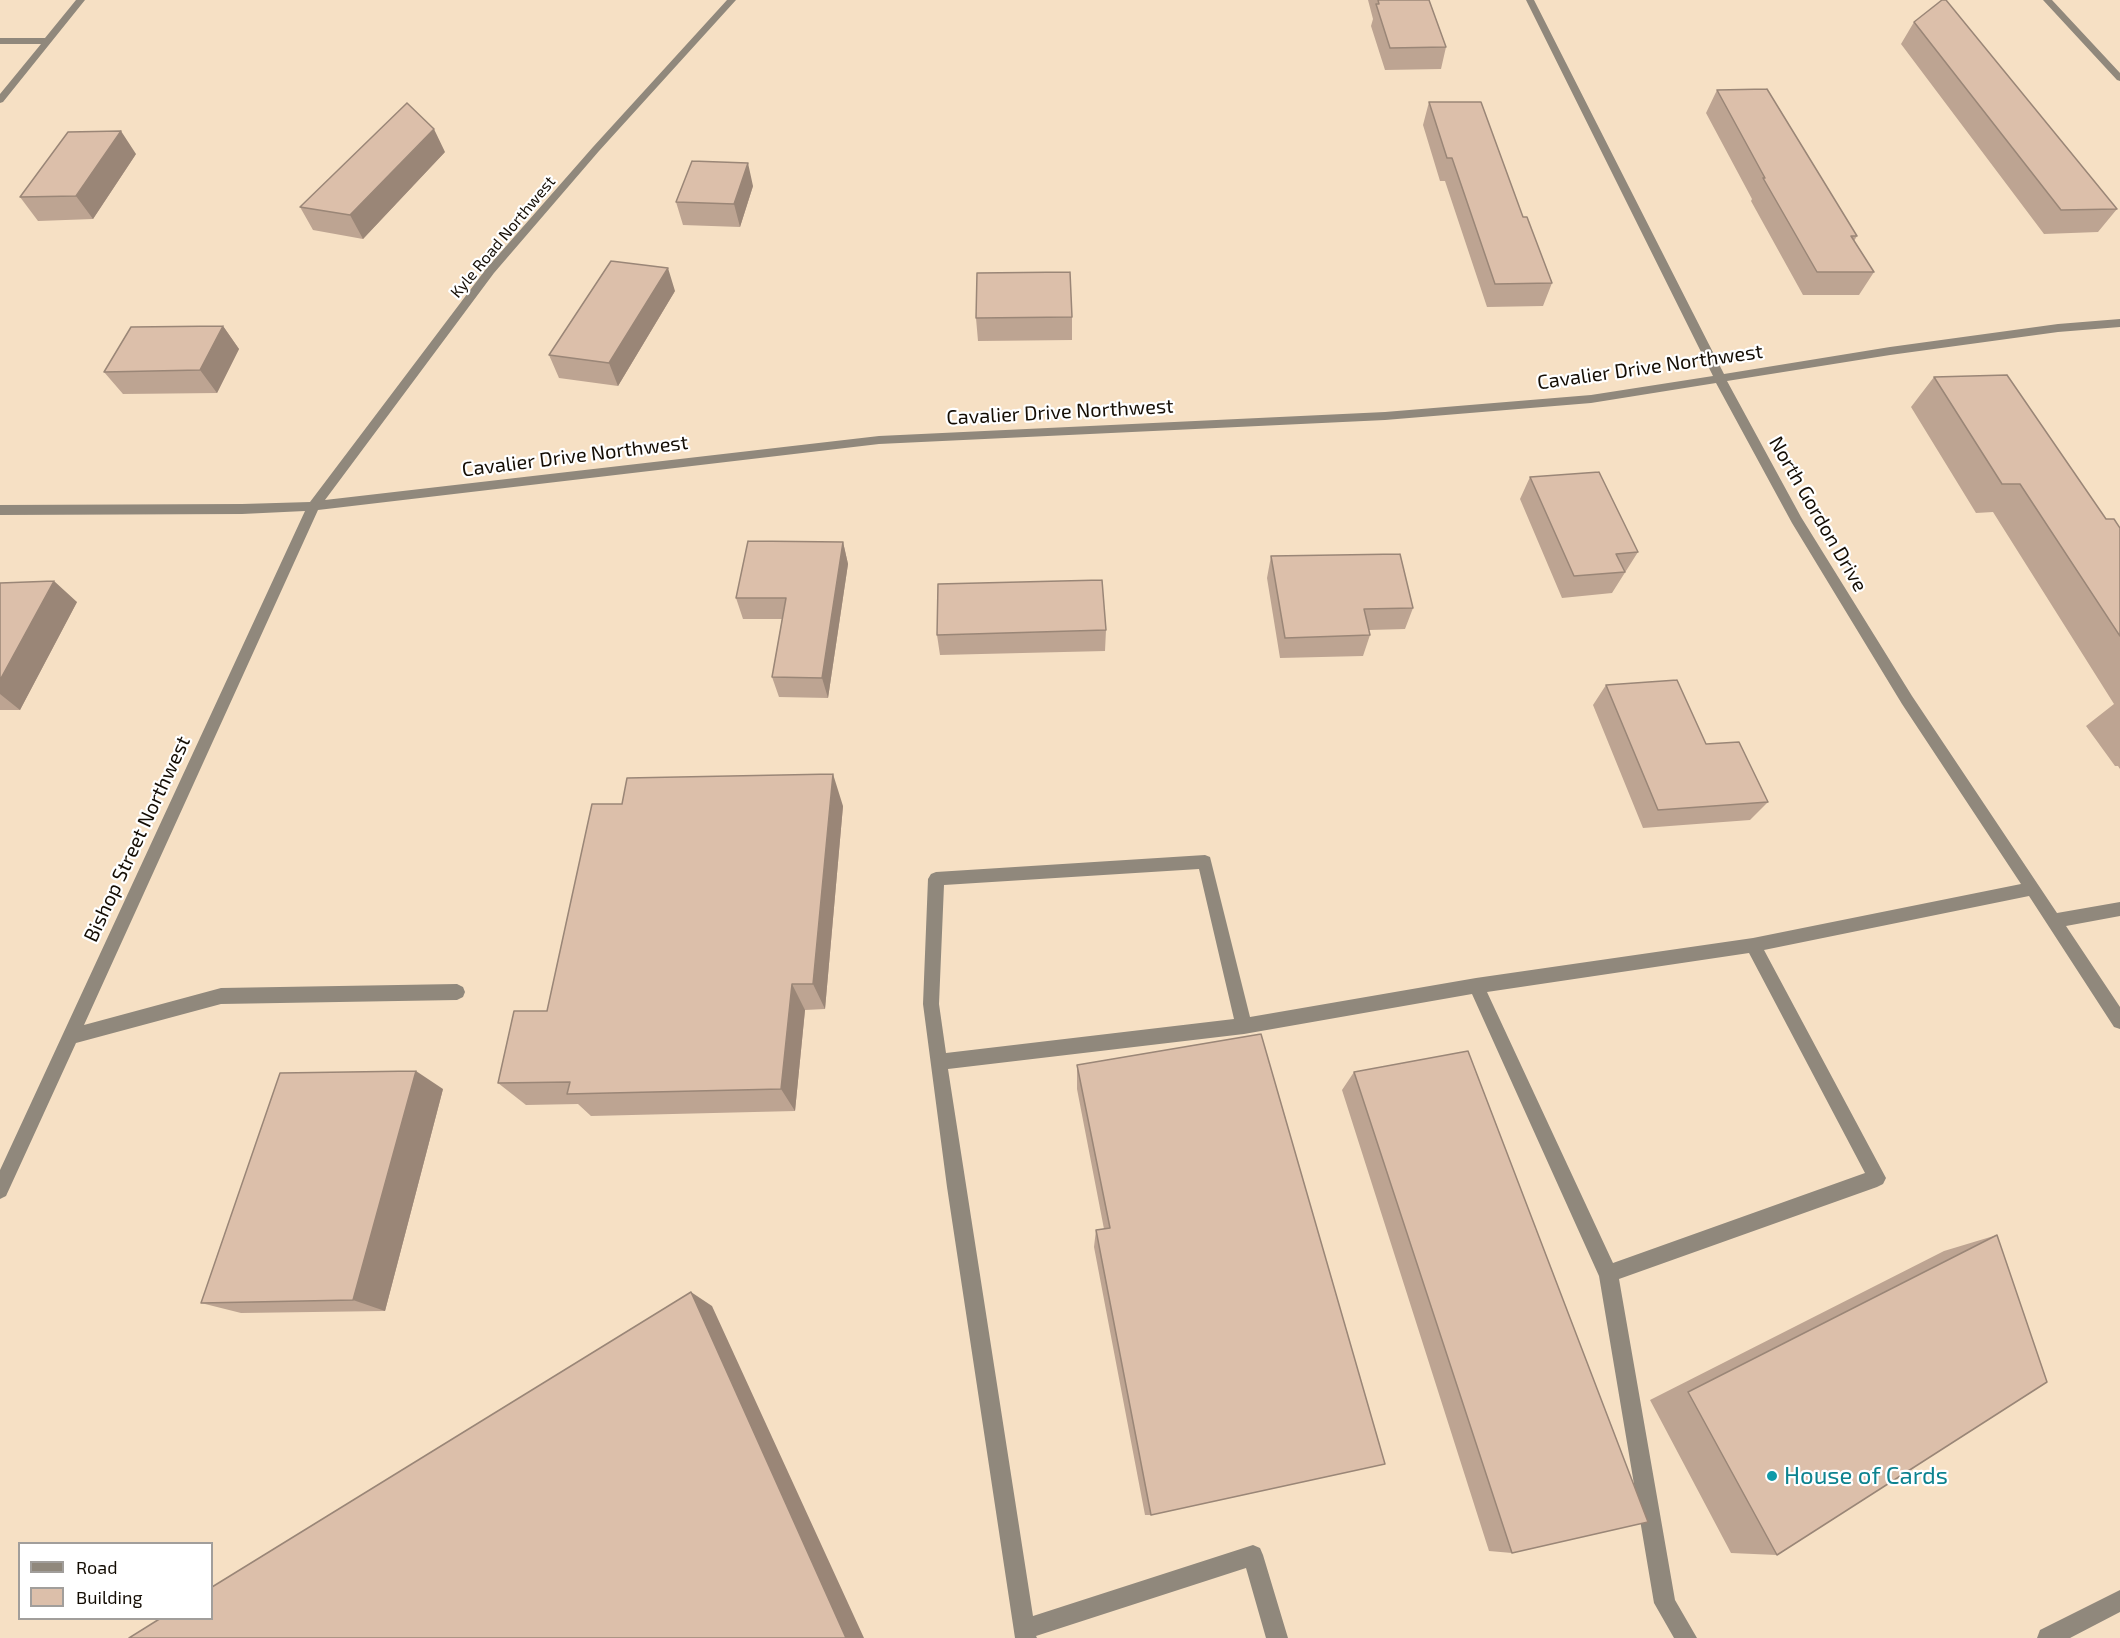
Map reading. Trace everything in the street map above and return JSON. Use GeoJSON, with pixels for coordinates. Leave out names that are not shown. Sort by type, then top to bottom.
{"type":"FeatureCollection","features":[{"type":"Feature","properties":{"kind":"street"},"geometry":{"type":"LineString","coordinates":[[0,100],[81,0]]}},
{"type":"Feature","properties":{"kind":"street","name":"Kyle Road Northwest"},"geometry":{"type":"LineString","coordinates":[[314,506],[490,271],[596,149],[732,0]]}},
{"type":"Feature","properties":{"kind":"street","name":"North Gordon Drive"},"geometry":{"type":"LineString","coordinates":[[1530,0],[1744,426],[1815,550],[1906,700],[2120,1021]]}},
{"type":"Feature","properties":{"kind":"street"},"geometry":{"type":"LineString","coordinates":[[2047,0],[2120,78]]}},
{"type":"Feature","properties":{"kind":"street"},"geometry":{"type":"LineString","coordinates":[[0,41],[47,41]]}},
{"type":"Feature","properties":{"kind":"street","name":"Cavalier Drive Northwest"},"geometry":{"type":"LineString","coordinates":[[0,510],[230,509],[314,506],[879,440],[1385,416],[1591,399],[1720,377],[2058,328],[2120,323]]}},
{"type":"Feature","properties":{"kind":"street","name":"Bishop Street Northwest"},"geometry":{"type":"LineString","coordinates":[[0,1190],[314,506]]}},
{"type":"Feature","properties":{"kind":"street"},"geometry":{"type":"LineString","coordinates":[[1244,1026],[1205,861],[936,879],[931,1004],[956,1186],[1025,1634],[1253,1556],[1277,1638]]}},
{"type":"Feature","properties":{"kind":"street"},"geometry":{"type":"LineString","coordinates":[[939,1062],[1244,1026],[1476,986],[1753,945],[2031,889]]}},
{"type":"Feature","properties":{"kind":"street"},"geometry":{"type":"LineString","coordinates":[[2052,921],[2120,909]]}},
{"type":"Feature","properties":{"kind":"street"},"geometry":{"type":"LineString","coordinates":[[1608,1272],[1877,1178],[1753,945]]}},
{"type":"Feature","properties":{"kind":"street"},"geometry":{"type":"LineString","coordinates":[[1476,986],[1608,1272],[1665,1603],[1686,1638]]}},
{"type":"Feature","properties":{"kind":"street"},"geometry":{"type":"LineString","coordinates":[[70,1037],[221,996],[458,992]]}},
{"type":"Feature","properties":{"kind":"street"},"geometry":{"type":"LineString","coordinates":[[2048,1638],[2119,1602]]}},
{"type":"Feature","properties":{"kind":"building"},"geometry":{"type":"Polygon","coordinates":[[[1378,0],[1429,0],[1446,47],[1390,48],[1376,4],[1379,4],[1378,0]]]}},
{"type":"Feature","properties":{"kind":"building"},"geometry":{"type":"Polygon","coordinates":[[[1942,0],[1946,0],[2117,209],[2061,210],[1914,22],[1942,0]]]}},
{"type":"Feature","properties":{"kind":"building"},"geometry":{"type":"Polygon","coordinates":[[[1767,89],[1857,236],[1851,236],[1874,272],[1817,272],[1763,178],[1765,178],[1717,90],[1767,89]]]}},
{"type":"Feature","properties":{"kind":"building"},"geometry":{"type":"Polygon","coordinates":[[[1429,102],[1481,102],[1523,217],[1527,217],[1552,283],[1495,284],[1452,158],[1447,158],[1429,102]]]}},
{"type":"Feature","properties":{"kind":"building"},"geometry":{"type":"Polygon","coordinates":[[[407,103],[434,129],[350,215],[300,207],[407,103]]]}},
{"type":"Feature","properties":{"kind":"building"},"geometry":{"type":"Polygon","coordinates":[[[121,131],[76,196],[20,197],[68,132],[121,131]]]}},
{"type":"Feature","properties":{"kind":"building"},"geometry":{"type":"Polygon","coordinates":[[[692,161],[748,163],[734,204],[676,202],[692,161]]]}},
{"type":"Feature","properties":{"kind":"building"},"geometry":{"type":"Polygon","coordinates":[[[611,261],[668,268],[609,363],[549,355],[611,261]]]}},
{"type":"Feature","properties":{"kind":"building"},"geometry":{"type":"Polygon","coordinates":[[[1070,272],[1072,317],[976,318],[977,273],[1070,272]]]}},
{"type":"Feature","properties":{"kind":"building"},"geometry":{"type":"Polygon","coordinates":[[[223,326],[200,370],[104,372],[131,327],[223,326]]]}},
{"type":"Feature","properties":{"kind":"building"},"geometry":{"type":"Polygon","coordinates":[[[2007,375],[2106,519],[2114,519],[2120,528],[2120,636],[2020,484],[2002,484],[1934,377],[2007,375]]]}},
{"type":"Feature","properties":{"kind":"building"},"geometry":{"type":"Polygon","coordinates":[[[1599,472],[1638,552],[1616,554],[1625,572],[1574,576],[1530,477],[1599,472]]]}},
{"type":"Feature","properties":{"kind":"building"},"geometry":{"type":"Polygon","coordinates":[[[748,541],[843,542],[822,678],[772,677],[786,598],[736,598],[748,541]]]}},
{"type":"Feature","properties":{"kind":"building"},"geometry":{"type":"Polygon","coordinates":[[[1400,554],[1413,608],[1364,609],[1370,635],[1285,638],[1271,556],[1400,554]]]}},
{"type":"Feature","properties":{"kind":"building"},"geometry":{"type":"Polygon","coordinates":[[[1102,580],[1106,630],[937,635],[938,584],[1102,580]]]}},
{"type":"Feature","properties":{"kind":"building"},"geometry":{"type":"Polygon","coordinates":[[[54,581],[0,680],[0,583],[54,581]]]}},
{"type":"Feature","properties":{"kind":"building"},"geometry":{"type":"Polygon","coordinates":[[[1677,680],[1706,744],[1739,742],[1768,802],[1658,810],[1606,685],[1677,680]]]}},
{"type":"Feature","properties":{"kind":"building"},"geometry":{"type":"Polygon","coordinates":[[[833,774],[813,984],[792,984],[781,1089],[567,1094],[570,1082],[498,1083],[514,1011],[547,1011],[592,804],[622,804],[627,778],[833,774]]]}},
{"type":"Feature","properties":{"kind":"building"},"geometry":{"type":"Polygon","coordinates":[[[1261,1034],[1385,1464],[1151,1515],[1096,1230],[1110,1228],[1077,1065],[1261,1034]]]}},
{"type":"Feature","properties":{"kind":"building"},"geometry":{"type":"Polygon","coordinates":[[[1468,1051],[1648,1522],[1512,1553],[1354,1072],[1468,1051]]]}},
{"type":"Feature","properties":{"kind":"building"},"geometry":{"type":"Polygon","coordinates":[[[416,1071],[353,1300],[201,1303],[280,1073],[416,1071]]]}},
{"type":"Feature","properties":{"kind":"building","name":"House of Cards"},"geometry":{"type":"Polygon","coordinates":[[[1997,1235],[2047,1382],[1777,1555],[1688,1392],[1997,1235]]]}},
{"type":"Feature","properties":{"kind":"building"},"geometry":{"type":"Polygon","coordinates":[[[691,1292],[846,1638],[129,1638],[158,1620],[213,1620],[213,1586],[691,1292]]]}},
{"type":"Feature","properties":{"kind":"place","name":"House of Cards"},"geometry":{"type":"Point","coordinates":[1772,1476]}}]}
